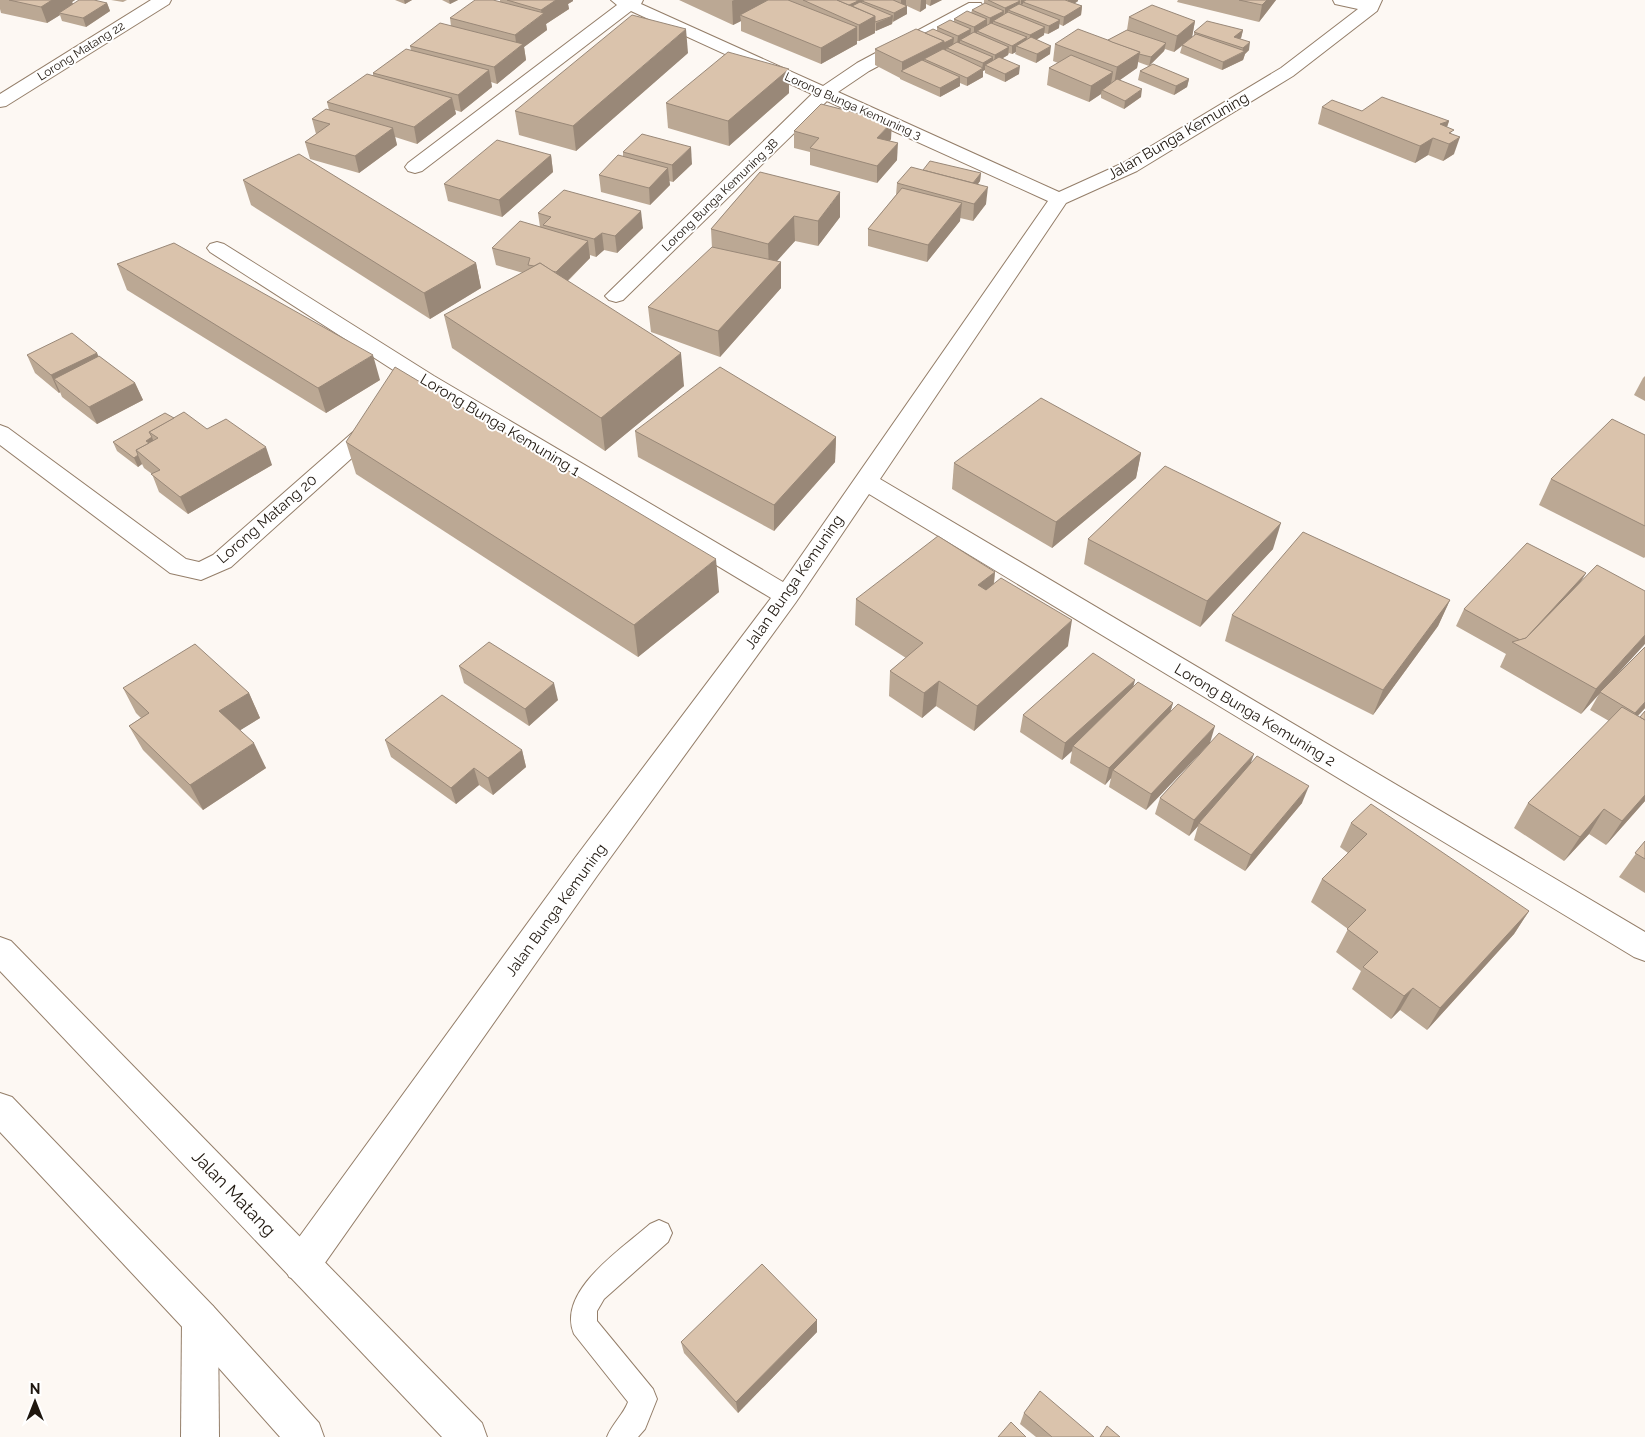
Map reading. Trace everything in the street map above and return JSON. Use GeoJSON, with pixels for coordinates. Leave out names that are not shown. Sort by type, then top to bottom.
{"type":"FeatureCollection","features":[{"type":"Feature","properties":{"kind":"street","name":"Lorong Matang 22"},"geometry":{"type":"LineString","coordinates":[[0,102],[163,0]]}},
{"type":"Feature","properties":{"kind":"street"},"geometry":{"type":"LineString","coordinates":[[1341,0],[1373,3]]}},
{"type":"Feature","properties":{"kind":"street"},"geometry":{"type":"LineString","coordinates":[[415,167],[627,1]]}},
{"type":"Feature","properties":{"kind":"street","name":"Lorong Bunga Kemuning 3"},"geometry":{"type":"LineString","coordinates":[[627,1],[1059,199]]}},
{"type":"Feature","properties":{"kind":"street","name":"Jalan Bunga Kemuning"},"geometry":{"type":"LineString","coordinates":[[302,1264],[586,867],[787,596],[1059,199],[1130,167],[1287,72],[1373,3]]}},
{"type":"Feature","properties":{"kind":"street","name":"Lorong Bunga Kemuning 3B"},"geometry":{"type":"LineString","coordinates":[[616,296],[824,92],[863,67],[975,6]]}},
{"type":"Feature","properties":{"kind":"street","name":"Lorong Bunga Kemuning 1"},"geometry":{"type":"LineString","coordinates":[[217,248],[418,387],[787,596]]}},
{"type":"Feature","properties":{"kind":"street","name":"Lorong Matang 20"},"geometry":{"type":"LineString","coordinates":[[0,432],[179,567],[201,571],[222,561],[389,412]]}},
{"type":"Feature","properties":{"kind":"street","name":"Lorong Bunga Kemuning 2"},"geometry":{"type":"LineString","coordinates":[[865,481],[1645,948]]}},
{"type":"Feature","properties":{"kind":"street","name":"Jalan Matang"},"geometry":{"type":"LineString","coordinates":[[0,950],[468,1437]]}},
{"type":"Feature","properties":{"kind":"street"},"geometry":{"type":"LineString","coordinates":[[0,1108],[200,1319],[305,1437]]}},
{"type":"Feature","properties":{"kind":"street"},"geometry":{"type":"LineString","coordinates":[[200,1319],[200,1437]]}},
{"type":"Feature","properties":{"kind":"lane"},"geometry":{"type":"LineString","coordinates":[[621,1437],[635,1419],[643,1399],[583,1325],[584,1308],[596,1290],[659,1233]]}},
{"type":"Feature","properties":{"kind":"building"},"geometry":{"type":"Polygon","coordinates":[[[9,0],[52,0],[41,7],[9,0]]]}},
{"type":"Feature","properties":{"kind":"building"},"geometry":{"type":"Polygon","coordinates":[[[79,0],[94,0],[107,3],[83,18],[59,13],[79,0]]]}},
{"type":"Feature","properties":{"kind":"building"},"geometry":{"type":"Polygon","coordinates":[[[475,0],[493,0],[544,13],[515,35],[450,18],[475,0]]]}},
{"type":"Feature","properties":{"kind":"building"},"geometry":{"type":"Polygon","coordinates":[[[507,0],[556,0],[541,10],[507,0]]]}},
{"type":"Feature","properties":{"kind":"building"},"geometry":{"type":"Polygon","coordinates":[[[768,0],[788,0],[857,27],[821,48],[740,15],[768,0]]]}},
{"type":"Feature","properties":{"kind":"building"},"geometry":{"type":"Polygon","coordinates":[[[803,0],[837,0],[875,16],[859,25],[803,0]]]}},
{"type":"Feature","properties":{"kind":"building"},"geometry":{"type":"Polygon","coordinates":[[[837,0],[856,0],[858,1],[849,5],[837,0]]]}},
{"type":"Feature","properties":{"kind":"building"},"geometry":{"type":"Polygon","coordinates":[[[893,0],[907,6],[894,13],[862,1],[893,0]]]}},
{"type":"Feature","properties":{"kind":"building"},"geometry":{"type":"Polygon","coordinates":[[[988,0],[1018,0],[1020,1],[1005,8],[988,0]]]}},
{"type":"Feature","properties":{"kind":"building"},"geometry":{"type":"Polygon","coordinates":[[[1026,0],[1065,0],[1082,6],[1064,17],[1023,2],[1026,0]]]}},
{"type":"Feature","properties":{"kind":"building"},"geometry":{"type":"Polygon","coordinates":[[[1239,0],[1267,0],[1262,5],[1239,0]]]}},
{"type":"Feature","properties":{"kind":"building"},"geometry":{"type":"Polygon","coordinates":[[[860,2],[893,16],[875,22],[875,16],[852,6],[860,2]]]}},
{"type":"Feature","properties":{"kind":"building"},"geometry":{"type":"Polygon","coordinates":[[[985,3],[1004,11],[990,18],[972,10],[985,3]]]}},
{"type":"Feature","properties":{"kind":"building"},"geometry":{"type":"Polygon","coordinates":[[[1019,4],[1060,20],[1049,26],[1008,10],[1019,4]]]}},
{"type":"Feature","properties":{"kind":"building"},"geometry":{"type":"Polygon","coordinates":[[[1152,5],[1195,21],[1177,36],[1129,17],[1152,5]]]}},
{"type":"Feature","properties":{"kind":"building"},"geometry":{"type":"Polygon","coordinates":[[[967,11],[987,19],[974,27],[954,19],[967,11]]]}},
{"type":"Feature","properties":{"kind":"building"},"geometry":{"type":"Polygon","coordinates":[[[1008,12],[1045,27],[1030,35],[993,21],[1008,12]]]}},
{"type":"Feature","properties":{"kind":"building"},"geometry":{"type":"Polygon","coordinates":[[[632,15],[686,29],[573,126],[515,111],[632,15]]]}},
{"type":"Feature","properties":{"kind":"building"},"geometry":{"type":"Polygon","coordinates":[[[950,20],[971,29],[958,36],[937,27],[950,20]]]}},
{"type":"Feature","properties":{"kind":"building"},"geometry":{"type":"Polygon","coordinates":[[[1207,21],[1243,30],[1234,37],[1250,42],[1243,48],[1194,32],[1207,21]]]}},
{"type":"Feature","properties":{"kind":"building"},"geometry":{"type":"Polygon","coordinates":[[[440,23],[523,44],[494,67],[410,46],[440,23]]]}},
{"type":"Feature","properties":{"kind":"building"},"geometry":{"type":"Polygon","coordinates":[[[991,23],[1027,37],[1012,46],[977,31],[991,23]]]}},
{"type":"Feature","properties":{"kind":"building"},"geometry":{"type":"Polygon","coordinates":[[[916,29],[944,41],[902,62],[875,49],[916,29]]]}},
{"type":"Feature","properties":{"kind":"building"},"geometry":{"type":"Polygon","coordinates":[[[933,29],[954,38],[944,43],[944,41],[925,33],[933,29]]]}},
{"type":"Feature","properties":{"kind":"building"},"geometry":{"type":"Polygon","coordinates":[[[1078,29],[1140,52],[1117,67],[1055,44],[1078,29]]]}},
{"type":"Feature","properties":{"kind":"building"},"geometry":{"type":"Polygon","coordinates":[[[1127,30],[1166,43],[1151,57],[1139,54],[1140,52],[1108,40],[1127,30]]]}},
{"type":"Feature","properties":{"kind":"building"},"geometry":{"type":"Polygon","coordinates":[[[974,32],[1009,47],[995,55],[960,40],[974,32]]]}},
{"type":"Feature","properties":{"kind":"building"},"geometry":{"type":"Polygon","coordinates":[[[1196,34],[1245,51],[1223,62],[1182,45],[1196,34]]]}},
{"type":"Feature","properties":{"kind":"building"},"geometry":{"type":"Polygon","coordinates":[[[1031,37],[1051,46],[1037,54],[1016,46],[1031,37]]]}},
{"type":"Feature","properties":{"kind":"building"},"geometry":{"type":"Polygon","coordinates":[[[957,42],[993,57],[983,63],[947,48],[957,42]]]}},
{"type":"Feature","properties":{"kind":"building"},"geometry":{"type":"Polygon","coordinates":[[[406,49],[489,70],[458,95],[373,73],[406,49]]]}},
{"type":"Feature","properties":{"kind":"building"},"geometry":{"type":"Polygon","coordinates":[[[943,49],[983,68],[967,78],[924,59],[943,49]]]}},
{"type":"Feature","properties":{"kind":"building"},"geometry":{"type":"Polygon","coordinates":[[[728,52],[789,69],[728,121],[666,103],[728,52]]]}},
{"type":"Feature","properties":{"kind":"building"},"geometry":{"type":"Polygon","coordinates":[[[1071,55],[1113,72],[1091,86],[1049,68],[1071,55]]]}},
{"type":"Feature","properties":{"kind":"building"},"geometry":{"type":"Polygon","coordinates":[[[999,57],[1020,66],[1005,74],[985,65],[999,57]]]}},
{"type":"Feature","properties":{"kind":"building"},"geometry":{"type":"Polygon","coordinates":[[[922,60],[960,77],[940,88],[901,71],[922,60]]]}},
{"type":"Feature","properties":{"kind":"building"},"geometry":{"type":"Polygon","coordinates":[[[1153,64],[1189,79],[1176,86],[1140,71],[1153,64]]]}},
{"type":"Feature","properties":{"kind":"building"},"geometry":{"type":"Polygon","coordinates":[[[367,74],[452,98],[414,127],[327,102],[367,74]]]}},
{"type":"Feature","properties":{"kind":"building"},"geometry":{"type":"Polygon","coordinates":[[[1117,79],[1142,89],[1125,101],[1102,90],[1117,79]]]}},
{"type":"Feature","properties":{"kind":"building"},"geometry":{"type":"Polygon","coordinates":[[[1382,97],[1449,121],[1440,124],[1454,130],[1449,133],[1460,137],[1449,144],[1433,138],[1420,146],[1322,107],[1332,100],[1362,111],[1382,97]]]}},
{"type":"Feature","properties":{"kind":"building"},"geometry":{"type":"Polygon","coordinates":[[[821,104],[892,122],[877,138],[898,143],[877,166],[810,148],[819,138],[794,131],[821,104]]]}},
{"type":"Feature","properties":{"kind":"building"},"geometry":{"type":"Polygon","coordinates":[[[326,109],[393,128],[355,156],[305,142],[330,124],[312,119],[326,109]]]}},
{"type":"Feature","properties":{"kind":"building"},"geometry":{"type":"Polygon","coordinates":[[[642,134],[691,147],[672,165],[623,152],[642,134]]]}},
{"type":"Feature","properties":{"kind":"building"},"geometry":{"type":"Polygon","coordinates":[[[497,140],[551,155],[499,200],[444,184],[497,140]]]}},
{"type":"Feature","properties":{"kind":"building"},"geometry":{"type":"Polygon","coordinates":[[[299,154],[476,263],[424,293],[243,180],[299,154]]]}},
{"type":"Feature","properties":{"kind":"building"},"geometry":{"type":"Polygon","coordinates":[[[618,155],[668,168],[649,188],[599,175],[618,155]]]}},
{"type":"Feature","properties":{"kind":"building"},"geometry":{"type":"Polygon","coordinates":[[[930,161],[981,173],[973,183],[923,170],[930,161]]]}},
{"type":"Feature","properties":{"kind":"building"},"geometry":{"type":"Polygon","coordinates":[[[911,167],[988,187],[974,204],[897,183],[911,167]]]}},
{"type":"Feature","properties":{"kind":"building"},"geometry":{"type":"Polygon","coordinates":[[[760,172],[840,192],[818,221],[794,216],[768,244],[711,229],[760,172]]]}},
{"type":"Feature","properties":{"kind":"building"},"geometry":{"type":"Polygon","coordinates":[[[902,188],[962,203],[928,245],[868,229],[902,188]]]}},
{"type":"Feature","properties":{"kind":"building"},"geometry":{"type":"Polygon","coordinates":[[[564,190],[641,211],[615,236],[602,233],[594,239],[543,225],[551,217],[538,213],[564,190]]]}},
{"type":"Feature","properties":{"kind":"building"},"geometry":{"type":"Polygon","coordinates":[[[520,221],[588,241],[556,272],[540,263],[534,266],[528,265],[530,258],[492,248],[520,221]]]}},
{"type":"Feature","properties":{"kind":"building"},"geometry":{"type":"Polygon","coordinates":[[[174,243],[373,355],[318,388],[117,264],[174,243]]]}},
{"type":"Feature","properties":{"kind":"building"},"geometry":{"type":"Polygon","coordinates":[[[712,247],[781,262],[718,331],[648,307],[712,247]]]}},
{"type":"Feature","properties":{"kind":"building"},"geometry":{"type":"Polygon","coordinates":[[[540,263],[681,353],[601,418],[444,315],[540,263]]]}},
{"type":"Feature","properties":{"kind":"building"},"geometry":{"type":"Polygon","coordinates":[[[72,333],[97,353],[51,375],[27,355],[72,333]]]}},
{"type":"Feature","properties":{"kind":"building"},"geometry":{"type":"Polygon","coordinates":[[[99,356],[135,383],[89,407],[54,379],[99,356]]]}},
{"type":"Feature","properties":{"kind":"building"},"geometry":{"type":"Polygon","coordinates":[[[395,367],[716,559],[634,625],[346,442],[395,367]]]}},
{"type":"Feature","properties":{"kind":"building"},"geometry":{"type":"Polygon","coordinates":[[[720,367],[836,437],[774,505],[635,431],[720,367]]]}},
{"type":"Feature","properties":{"kind":"building"},"geometry":{"type":"Polygon","coordinates":[[[1041,398],[1141,453],[1056,522],[954,463],[1041,398]]]}},
{"type":"Feature","properties":{"kind":"building"},"geometry":{"type":"Polygon","coordinates":[[[184,412],[207,429],[226,419],[266,447],[180,497],[151,474],[160,470],[136,450],[158,438],[149,432],[184,412]]]}},
{"type":"Feature","properties":{"kind":"building"},"geometry":{"type":"Polygon","coordinates":[[[165,413],[174,418],[149,432],[152,437],[146,441],[149,443],[136,450],[138,455],[134,458],[113,442],[165,413]]]}},
{"type":"Feature","properties":{"kind":"building"},"geometry":{"type":"Polygon","coordinates":[[[1612,419],[1645,435],[1645,526],[1551,479],[1612,419]]]}},
{"type":"Feature","properties":{"kind":"building"},"geometry":{"type":"Polygon","coordinates":[[[1165,466],[1281,523],[1207,601],[1088,539],[1165,466]]]}},
{"type":"Feature","properties":{"kind":"building"},"geometry":{"type":"Polygon","coordinates":[[[1303,532],[1450,600],[1383,690],[1232,615],[1303,532]]]}},
{"type":"Feature","properties":{"kind":"building"},"geometry":{"type":"Polygon","coordinates":[[[938,536],[995,572],[978,585],[986,590],[1001,578],[1072,620],[977,706],[939,681],[924,693],[890,671],[923,643],[856,599],[938,536]]]}},
{"type":"Feature","properties":{"kind":"building"},"geometry":{"type":"Polygon","coordinates":[[[1527,543],[1586,573],[1526,638],[1520,640],[1464,609],[1527,543]]]}},
{"type":"Feature","properties":{"kind":"building"},"geometry":{"type":"Polygon","coordinates":[[[1597,565],[1645,591],[1645,635],[1596,689],[1512,642],[1526,638],[1597,565]]]}},
{"type":"Feature","properties":{"kind":"building"},"geometry":{"type":"Polygon","coordinates":[[[489,642],[554,683],[525,709],[459,666],[489,642]]]}},
{"type":"Feature","properties":{"kind":"building"},"geometry":{"type":"Polygon","coordinates":[[[195,644],[249,693],[219,711],[254,743],[190,785],[129,726],[149,713],[123,688],[195,644]]]}},
{"type":"Feature","properties":{"kind":"building"},"geometry":{"type":"Polygon","coordinates":[[[1645,647],[1645,702],[1635,713],[1600,692],[1645,647]]]}},
{"type":"Feature","properties":{"kind":"building"},"geometry":{"type":"Polygon","coordinates":[[[1093,653],[1135,680],[1065,743],[1023,715],[1093,653]]]}},
{"type":"Feature","properties":{"kind":"building"},"geometry":{"type":"Polygon","coordinates":[[[1138,682],[1173,703],[1109,768],[1073,746],[1138,682]]]}},
{"type":"Feature","properties":{"kind":"building"},"geometry":{"type":"Polygon","coordinates":[[[442,695],[522,750],[488,778],[474,768],[451,788],[385,740],[442,695]]]}},
{"type":"Feature","properties":{"kind":"building"},"geometry":{"type":"Polygon","coordinates":[[[1178,704],[1215,726],[1151,794],[1113,770],[1178,704]]]}},
{"type":"Feature","properties":{"kind":"building"},"geometry":{"type":"Polygon","coordinates":[[[1622,707],[1645,720],[1645,795],[1622,821],[1604,809],[1580,837],[1528,803],[1622,707]]]}},
{"type":"Feature","properties":{"kind":"building"},"geometry":{"type":"Polygon","coordinates":[[[1645,711],[1645,720],[1640,717],[1645,711]]]}},
{"type":"Feature","properties":{"kind":"building"},"geometry":{"type":"Polygon","coordinates":[[[1219,733],[1254,754],[1194,820],[1160,798],[1219,733]]]}},
{"type":"Feature","properties":{"kind":"building"},"geometry":{"type":"Polygon","coordinates":[[[1257,756],[1309,786],[1251,855],[1199,823],[1257,756]]]}},
{"type":"Feature","properties":{"kind":"building"},"geometry":{"type":"Polygon","coordinates":[[[1371,804],[1529,911],[1440,1008],[1413,988],[1404,996],[1363,967],[1378,952],[1347,929],[1366,910],[1322,879],[1367,834],[1351,823],[1371,804]]]}},
{"type":"Feature","properties":{"kind":"building"},"geometry":{"type":"Polygon","coordinates":[[[1645,841],[1645,859],[1635,853],[1645,841]]]}},
{"type":"Feature","properties":{"kind":"building"},"geometry":{"type":"Polygon","coordinates":[[[762,1264],[817,1320],[736,1402],[681,1342],[762,1264]]]}},
{"type":"Feature","properties":{"kind":"building"},"geometry":{"type":"Polygon","coordinates":[[[1040,1391],[1094,1437],[1052,1437],[1024,1413],[1040,1391]]]}},
{"type":"Feature","properties":{"kind":"building"},"geometry":{"type":"Polygon","coordinates":[[[1011,1422],[1026,1437],[998,1437],[1011,1422]]]}},
{"type":"Feature","properties":{"kind":"building"},"geometry":{"type":"Polygon","coordinates":[[[1107,1426],[1120,1437],[1100,1437],[1107,1426]]]}}]}
